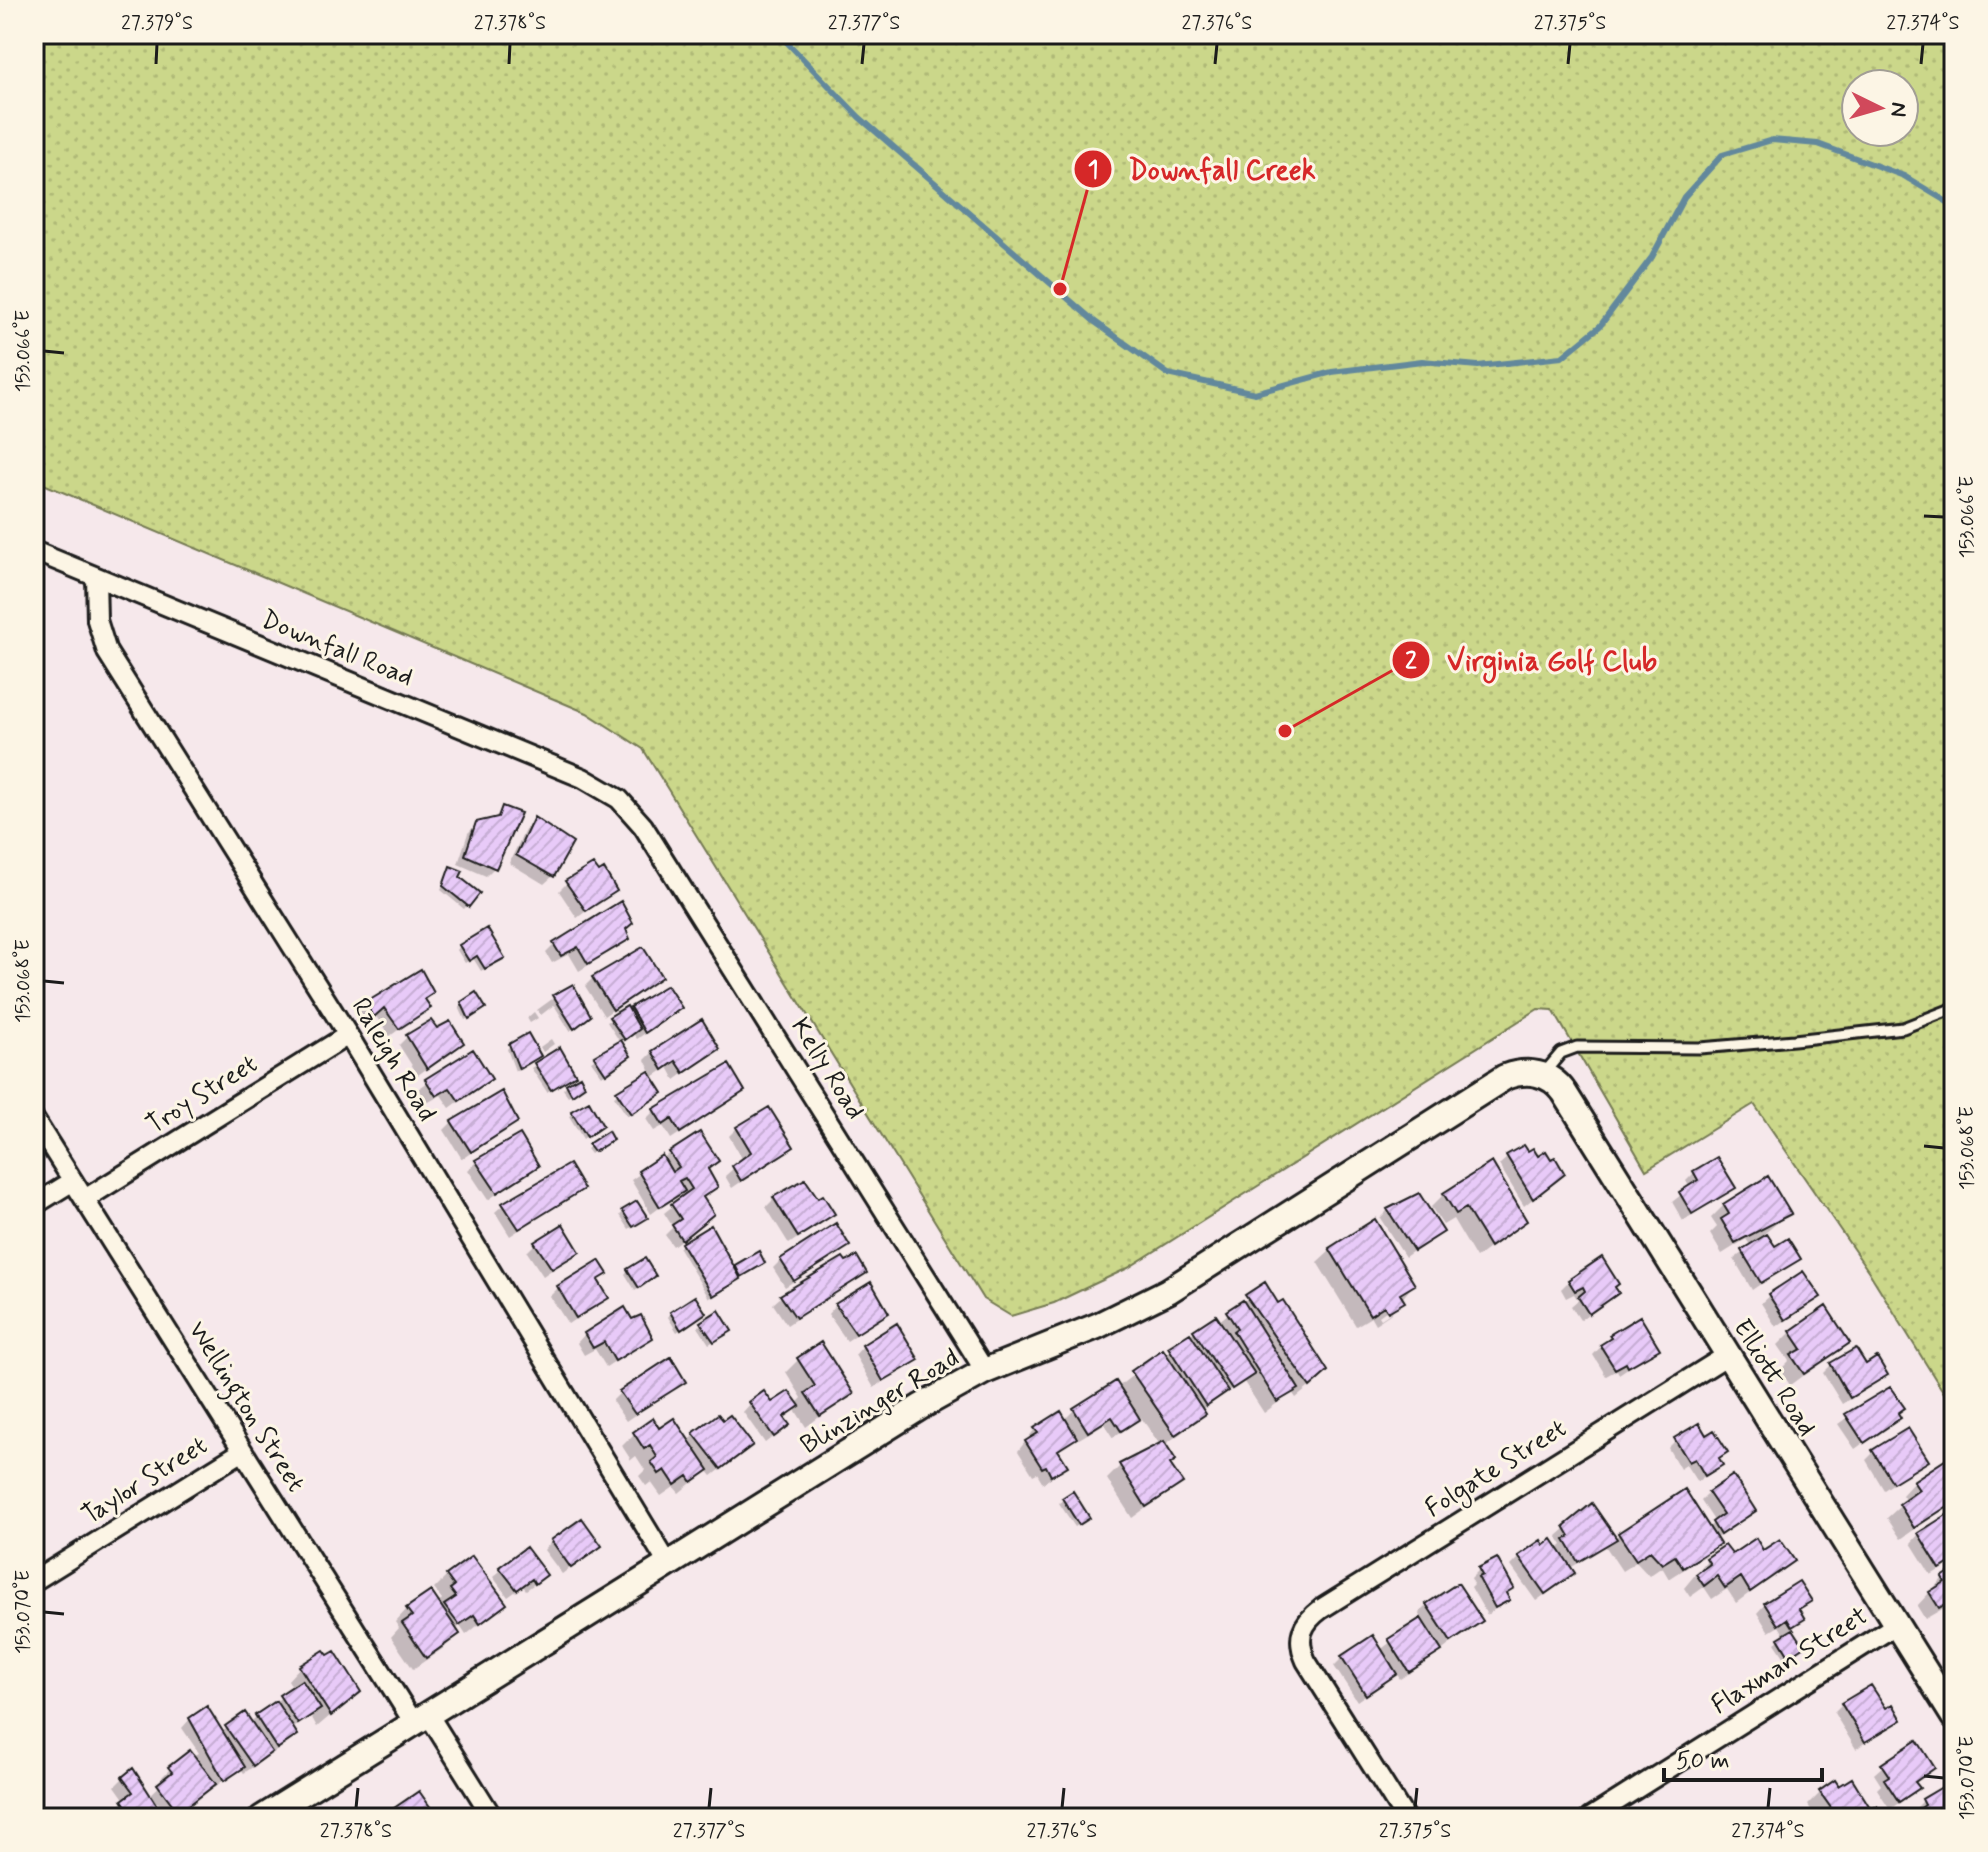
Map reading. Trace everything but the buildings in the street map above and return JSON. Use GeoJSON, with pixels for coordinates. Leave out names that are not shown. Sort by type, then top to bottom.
{"type":"FeatureCollection","features":[{"type":"Feature","properties":{"kind":"street","name":"Downfall Road"},"geometry":{"type":"LineString","coordinates":[[34,551],[568,772],[619,799]]}},
{"type":"Feature","properties":{"kind":"street","name":"Raleigh Road"},"geometry":{"type":"LineString","coordinates":[[96,577],[97,620],[107,652],[348,1035],[668,1564]]}},
{"type":"Feature","properties":{"kind":"street","name":"Kelly Road"},"geometry":{"type":"LineString","coordinates":[[619,799],[643,826],[985,1371]]}},
{"type":"Feature","properties":{"kind":"street","name":"Troy Street"},"geometry":{"type":"LineString","coordinates":[[85,1199],[348,1035]]}},
{"type":"Feature","properties":{"kind":"street","name":"Blinzinger Road"},"geometry":{"type":"LineString","coordinates":[[262,1818],[922,1406],[985,1371],[1097,1326],[1168,1291],[1505,1077],[1521,1073],[1543,1075]]}},
{"type":"Feature","properties":{"kind":"street","name":"Elliott Road"},"geometry":{"type":"LineString","coordinates":[[1543,1075],[1564,1092],[1954,1717]]}},
{"type":"Feature","properties":{"kind":"street","name":"Wellington Street"},"geometry":{"type":"LineString","coordinates":[[34,1119],[243,1451],[421,1718],[493,1818]]}},
{"type":"Feature","properties":{"kind":"street"},"geometry":{"type":"LineString","coordinates":[[34,1205],[73,1181]]}},
{"type":"Feature","properties":{"kind":"street","name":"Folgate Street"},"geometry":{"type":"LineString","coordinates":[[1405,1818],[1306,1661],[1300,1634],[1306,1622],[1321,1609],[1726,1356]]}},
{"type":"Feature","properties":{"kind":"street","name":"Taylor Street"},"geometry":{"type":"LineString","coordinates":[[34,1581],[243,1451]]}},
{"type":"Feature","properties":{"kind":"street","name":"Flaxman Street"},"geometry":{"type":"LineString","coordinates":[[1590,1818],[1896,1625]]}},
{"type":"Feature","properties":{"kind":"lane"},"geometry":{"type":"LineString","coordinates":[[1543,1075],[1561,1053],[1577,1047],[1700,1048],[1794,1040],[1903,1028],[1954,1008]]}},
{"type":"Feature","properties":{"kind":"green space"},"geometry":{"type":"Polygon","coordinates":[[[34,34],[1954,34],[1954,1409],[1869,1272],[1754,1104],[1646,1170],[1553,1010],[1538,1009],[1128,1268],[1054,1303],[1011,1316],[983,1299],[643,749],[587,713],[34,480],[34,34]]]}},
{"type":"Feature","properties":{"kind":"waterway"},"geometry":{"type":"LineString","coordinates":[[779,34],[859,117],[1095,322],[1168,374],[1255,393],[1332,372],[1422,361],[1478,366],[1562,357],[1600,326],[1652,257],[1684,197],[1722,155],[1772,140],[1818,144],[1904,176],[1954,206]]}},
{"type":"Feature","properties":{"kind":"place","name":"Downfall Creek"},"geometry":{"type":"Point","coordinates":[1060,289]}},
{"type":"Feature","properties":{"kind":"place","name":"Virginia Golf Club"},"geometry":{"type":"Point","coordinates":[1285,731]}}]}
